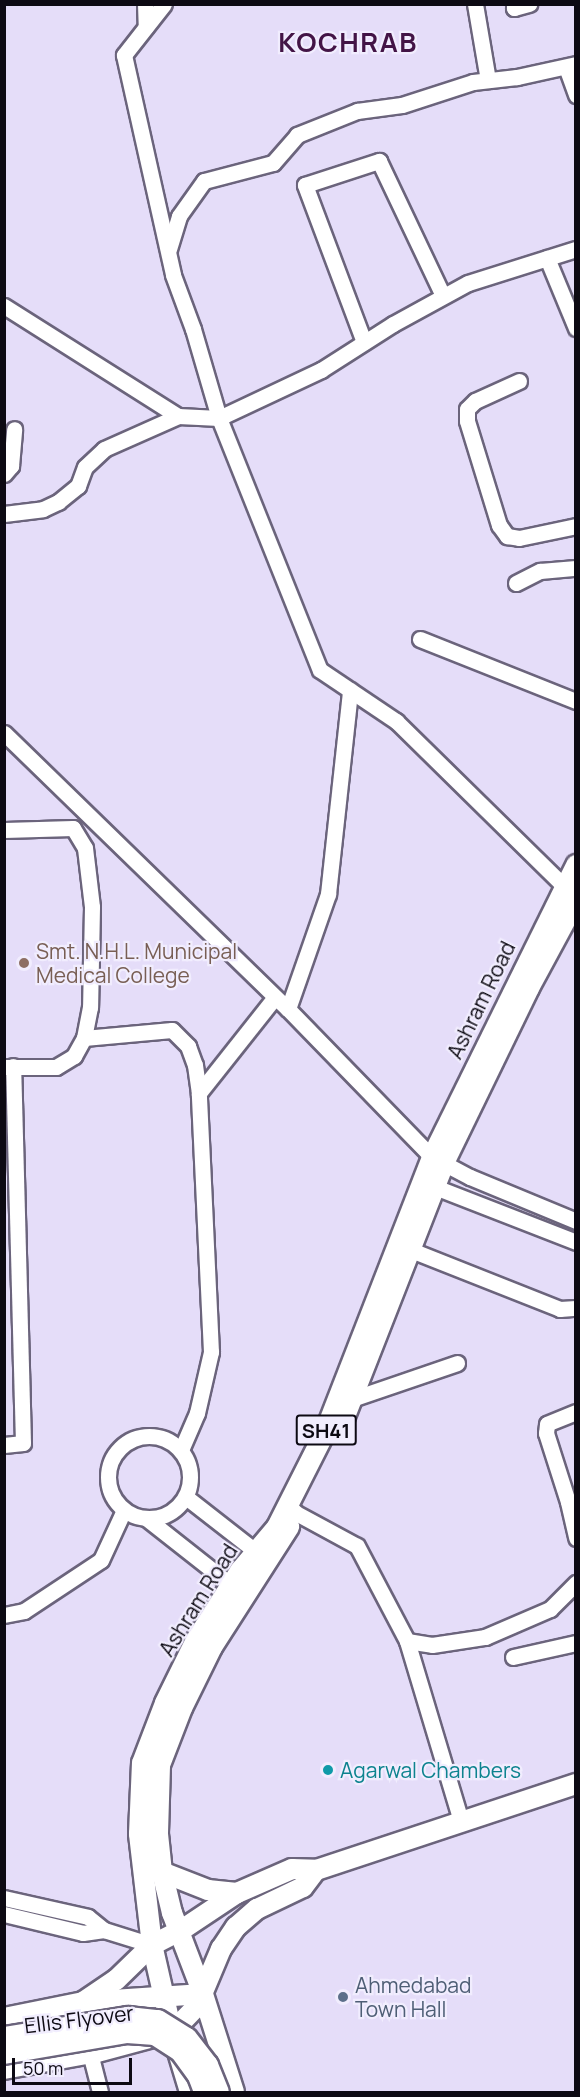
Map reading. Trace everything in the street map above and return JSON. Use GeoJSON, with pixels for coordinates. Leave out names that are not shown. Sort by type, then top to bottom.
{"type":"FeatureCollection","features":[{"type":"Feature","properties":{"kind":"main road","name":"Ashram Road"},"geometry":{"type":"LineString","coordinates":[[292,1509],[507,999],[572,892],[576,865]]}},
{"type":"Feature","properties":{"kind":"main road","name":"Ashram Road"},"geometry":{"type":"LineString","coordinates":[[234,2092],[203,1994],[172,1913],[162,1872],[158,1833],[160,1765],[182,1708],[212,1647],[277,1527],[292,1509],[337,1438],[435,1187],[438,1161]]}},
{"type":"Feature","properties":{"kind":"main road","name":"Ashram Road"},"geometry":{"type":"LineString","coordinates":[[190,2092],[162,1996],[152,1945],[139,1834],[142,1763],[165,1703],[196,1640],[231,1586],[262,1557]]}},
{"type":"Feature","properties":{"kind":"main road"},"geometry":{"type":"LineString","coordinates":[[83,2002],[116,1980],[152,1945],[180,1931],[237,1893],[292,1869],[316,1870],[576,1784]]}},
{"type":"Feature","properties":{"kind":"main road"},"geometry":{"type":"LineString","coordinates":[[4,2069],[90,2054],[172,2032],[197,2006],[221,1949],[236,1928],[257,1909],[303,1887],[316,1870]]}},
{"type":"Feature","properties":{"kind":"main road"},"geometry":{"type":"LineString","coordinates":[[162,1872],[208,1890],[237,1893]]}},
{"type":"Feature","properties":{"kind":"main road"},"geometry":{"type":"LineString","coordinates":[[4,2018],[83,2002],[203,1994]]}},
{"type":"Feature","properties":{"kind":"main road","name":"Ellis Flyover"},"geometry":{"type":"LineString","coordinates":[[4,2037],[128,2017],[158,2020],[187,2038],[208,2065],[219,2092]]}},
{"type":"Feature","properties":{"kind":"main road","name":"Ellis Flyover"},"geometry":{"type":"LineString","coordinates":[[4,2054],[127,2033],[154,2035],[180,2051],[198,2076],[204,2092]]}},
{"type":"Feature","properties":{"kind":"street"},"geometry":{"type":"LineString","coordinates":[[145,4],[146,27]]}},
{"type":"Feature","properties":{"kind":"street"},"geometry":{"type":"LineString","coordinates":[[164,4],[124,55],[168,252],[219,418],[320,670],[396,721],[572,892]]}},
{"type":"Feature","properties":{"kind":"street"},"geometry":{"type":"LineString","coordinates":[[475,4],[488,80]]}},
{"type":"Feature","properties":{"kind":"street"},"geometry":{"type":"LineString","coordinates":[[514,4],[514,8],[528,4]]}},
{"type":"Feature","properties":{"kind":"street"},"geometry":{"type":"LineString","coordinates":[[168,252],[179,216],[204,181],[273,162],[297,135],[357,111],[402,105],[473,82],[571,66],[576,95]]}},
{"type":"Feature","properties":{"kind":"street"},"geometry":{"type":"LineString","coordinates":[[364,342],[305,185],[379,161],[443,296]]}},
{"type":"Feature","properties":{"kind":"street"},"geometry":{"type":"LineString","coordinates":[[4,514],[43,509],[58,502],[78,486],[85,467],[104,450],[178,416],[219,418],[321,370],[364,342],[468,283],[576,249]]}},
{"type":"Feature","properties":{"kind":"street"},"geometry":{"type":"LineString","coordinates":[[547,258],[576,327]]}},
{"type":"Feature","properties":{"kind":"street"},"geometry":{"type":"LineString","coordinates":[[4,306],[178,416]]}},
{"type":"Feature","properties":{"kind":"street"},"geometry":{"type":"LineString","coordinates":[[519,381],[475,401],[467,409],[467,421],[499,525],[507,536],[519,538],[576,526]]}},
{"type":"Feature","properties":{"kind":"street"},"geometry":{"type":"LineString","coordinates":[[4,474],[11,466],[14,429]]}},
{"type":"Feature","properties":{"kind":"street"},"geometry":{"type":"LineString","coordinates":[[516,583],[540,571],[576,568]]}},
{"type":"Feature","properties":{"kind":"street"},"geometry":{"type":"LineString","coordinates":[[420,639],[576,701]]}},
{"type":"Feature","properties":{"kind":"street"},"geometry":{"type":"LineString","coordinates":[[288,1009],[328,894],[350,690]]}},
{"type":"Feature","properties":{"kind":"street"},"geometry":{"type":"LineString","coordinates":[[4,733],[288,1009],[438,1161],[576,1221]]}},
{"type":"Feature","properties":{"kind":"street"},"geometry":{"type":"LineString","coordinates":[[4,830],[73,828],[86,848],[92,908],[90,1007],[84,1038],[74,1056],[56,1067],[9,1066],[23,1443],[4,1445]]}},
{"type":"Feature","properties":{"kind":"street"},"geometry":{"type":"LineString","coordinates":[[199,1093],[275,997]]}},
{"type":"Feature","properties":{"kind":"street"},"geometry":{"type":"LineString","coordinates":[[84,1038],[172,1030],[188,1046],[195,1065],[199,1093],[211,1352],[197,1413],[181,1450]]}},
{"type":"Feature","properties":{"kind":"street"},"geometry":{"type":"LineString","coordinates":[[435,1187],[576,1242]]}},
{"type":"Feature","properties":{"kind":"street"},"geometry":{"type":"LineString","coordinates":[[411,1250],[560,1309],[576,1308]]}},
{"type":"Feature","properties":{"kind":"street"},"geometry":{"type":"LineString","coordinates":[[352,1399],[457,1363]]}},
{"type":"Feature","properties":{"kind":"street"},"geometry":{"type":"LineString","coordinates":[[576,1412],[547,1424],[546,1433],[568,1502],[576,1538]]}},
{"type":"Feature","properties":{"kind":"street"},"geometry":{"type":"LineString","coordinates":[[146,1518],[169,1514],[186,1497],[191,1473],[181,1450],[162,1437],[139,1437],[119,1449],[109,1469],[110,1492],[124,1510],[146,1518],[231,1586]]}},
{"type":"Feature","properties":{"kind":"street"},"geometry":{"type":"LineString","coordinates":[[186,1497],[262,1557]]}},
{"type":"Feature","properties":{"kind":"street"},"geometry":{"type":"LineString","coordinates":[[292,1509],[357,1546],[407,1641],[461,1821]]}},
{"type":"Feature","properties":{"kind":"street"},"geometry":{"type":"LineString","coordinates":[[4,1615],[24,1611],[101,1560],[124,1510]]}},
{"type":"Feature","properties":{"kind":"street"},"geometry":{"type":"LineString","coordinates":[[407,1641],[432,1645],[485,1637],[550,1609],[576,1583]]}},
{"type":"Feature","properties":{"kind":"street"},"geometry":{"type":"LineString","coordinates":[[513,1657],[576,1643]]}},
{"type":"Feature","properties":{"kind":"street"},"geometry":{"type":"LineString","coordinates":[[4,1898],[88,1917],[104,1930],[152,1945]]}},
{"type":"Feature","properties":{"kind":"street"},"geometry":{"type":"LineString","coordinates":[[4,1914],[83,1933],[104,1930]]}},
{"type":"Feature","properties":{"kind":"street"},"geometry":{"type":"LineString","coordinates":[[90,2054],[100,2092]]}},
{"type":"Feature","properties":{"kind":"place","name":"Smt. N.H.L. Municipal Medical College"},"geometry":{"type":"Point","coordinates":[24,963]}},
{"type":"Feature","properties":{"kind":"place","name":"Agarwal Chambers"},"geometry":{"type":"Point","coordinates":[328,1770]}},
{"type":"Feature","properties":{"kind":"place","name":"Ahmedabad Town Hall"},"geometry":{"type":"Point","coordinates":[343,1997]}},
{"type":"Feature","properties":{"kind":"district","name":"KOCHRAB"},"geometry":{"type":"Point","coordinates":[348,42]}}]}
